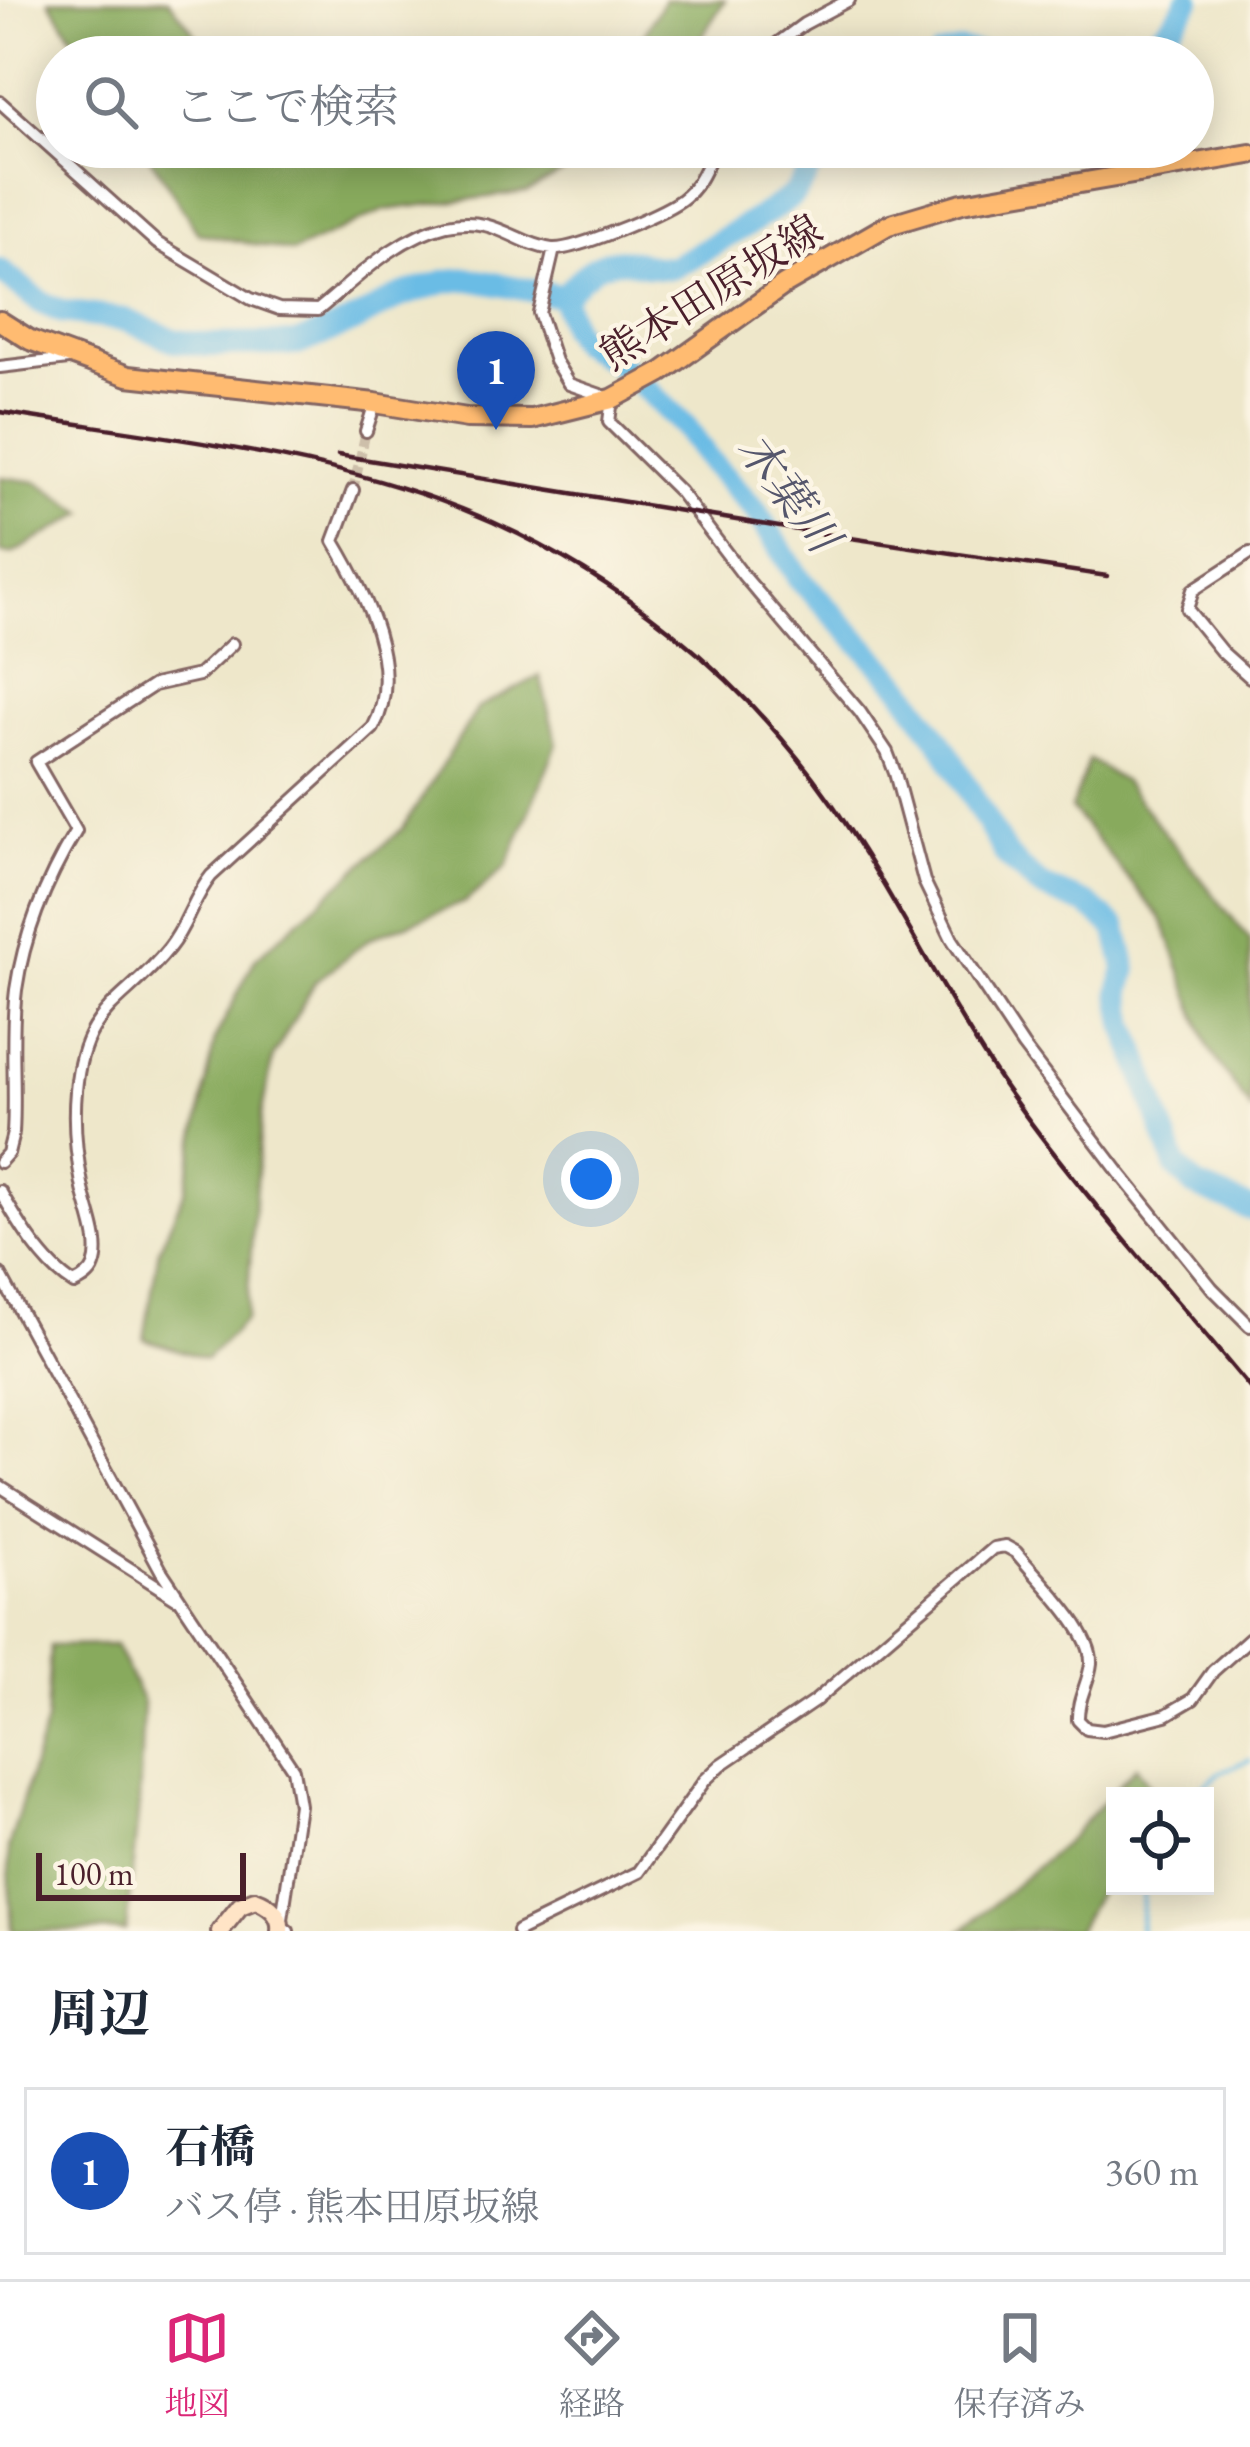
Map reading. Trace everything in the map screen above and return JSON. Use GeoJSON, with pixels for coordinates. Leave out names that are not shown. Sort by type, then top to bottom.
{"type":"FeatureCollection","features":[{"type":"Feature","properties":{"kind":"main road","name":"熊本田原坂線"},"geometry":{"type":"LineString","coordinates":[[1214,160],[1250,154]]}},
{"type":"Feature","properties":{"kind":"main road","name":"熊本田原坂線"},"geometry":{"type":"LineString","coordinates":[[0,321],[30,340],[128,376],[467,418],[532,419],[619,395],[662,372],[784,285],[888,226],[962,203],[1168,168]]}},
{"type":"Feature","properties":{"kind":"main road"},"geometry":{"type":"LineString","coordinates":[[220,1931],[240,1906],[255,1900],[266,1904],[283,1929]]}},
{"type":"Feature","properties":{"kind":"street"},"geometry":{"type":"LineString","coordinates":[[787,36],[849,0]]}},
{"type":"Feature","properties":{"kind":"street"},"geometry":{"type":"LineString","coordinates":[[0,102],[36,134]]}},
{"type":"Feature","properties":{"kind":"street"},"geometry":{"type":"LineString","coordinates":[[73,168],[157,243],[251,298],[279,309],[318,310],[389,252],[425,232],[452,224],[493,225],[554,249],[592,240],[682,200],[706,168]]}},
{"type":"Feature","properties":{"kind":"street"},"geometry":{"type":"LineString","coordinates":[[554,249],[539,313],[555,361],[569,384],[619,395],[609,422],[680,492],[743,575],[860,712],[887,752],[924,881],[952,939],[1024,1046],[1212,1288],[1250,1326]]}},
{"type":"Feature","properties":{"kind":"street"},"geometry":{"type":"LineString","coordinates":[[0,368],[74,358]]}},
{"type":"Feature","properties":{"kind":"street"},"geometry":{"type":"LineString","coordinates":[[367,431],[375,403]]}},
{"type":"Feature","properties":{"kind":"street"},"geometry":{"type":"LineString","coordinates":[[0,1191],[67,1280],[74,1284],[87,1277],[95,1264],[95,1240],[74,1128],[83,1047],[97,1018],[167,952],[195,896],[211,876],[374,728],[381,715],[384,659],[357,580],[334,541],[353,490]]}},
{"type":"Feature","properties":{"kind":"street"},"geometry":{"type":"LineString","coordinates":[[1250,553],[1193,590],[1186,609],[1250,677]]}},
{"type":"Feature","properties":{"kind":"street"},"geometry":{"type":"LineString","coordinates":[[0,1162],[14,1132],[16,991],[31,926],[54,868],[76,831],[36,762],[154,685],[199,675],[232,644]]}},
{"type":"Feature","properties":{"kind":"street"},"geometry":{"type":"LineString","coordinates":[[0,1274],[179,1600],[293,1768],[299,1805],[283,1929]]}},
{"type":"Feature","properties":{"kind":"street"},"geometry":{"type":"LineString","coordinates":[[0,1486],[179,1600]]}},
{"type":"Feature","properties":{"kind":"street"},"geometry":{"type":"LineString","coordinates":[[518,1931],[639,1872],[721,1765],[815,1701],[993,1548],[1004,1546],[1016,1552],[1084,1635],[1092,1657],[1077,1708],[1078,1720],[1087,1729],[1102,1731],[1166,1714],[1192,1699],[1213,1671],[1250,1638]]}},
{"type":"Feature","properties":{"kind":"green space"},"geometry":{"type":"Polygon","coordinates":[[[49,0],[169,0],[197,36],[72,36],[49,0]]]}},
{"type":"Feature","properties":{"kind":"green space"},"geometry":{"type":"Polygon","coordinates":[[[664,0],[725,0],[702,36],[643,36],[664,0]]]}},
{"type":"Feature","properties":{"kind":"green space"},"geometry":{"type":"Polygon","coordinates":[[[157,168],[570,168],[527,192],[385,210],[293,252],[198,233],[157,168]]]}},
{"type":"Feature","properties":{"kind":"green space"},"geometry":{"type":"Polygon","coordinates":[[[0,477],[38,482],[85,513],[12,554],[0,553],[0,477]]]}},
{"type":"Feature","properties":{"kind":"green space"},"geometry":{"type":"Polygon","coordinates":[[[540,676],[557,744],[507,866],[465,902],[370,938],[315,982],[273,1057],[261,1116],[246,1319],[206,1359],[144,1339],[159,1249],[186,1188],[215,1039],[255,959],[403,828],[478,708],[540,676]]]}},
{"type":"Feature","properties":{"kind":"green space"},"geometry":{"type":"Polygon","coordinates":[[[1089,759],[1124,782],[1250,940],[1250,1109],[1208,1047],[1163,921],[1071,809],[1089,759]]]}},
{"type":"Feature","properties":{"kind":"green space"},"geometry":{"type":"Polygon","coordinates":[[[115,1645],[143,1702],[139,1805],[126,1931],[12,1931],[8,1849],[46,1722],[50,1646],[115,1645]]]}},
{"type":"Feature","properties":{"kind":"green space"},"geometry":{"type":"Polygon","coordinates":[[[1136,1766],[1151,1787],[1117,1787],[1136,1766]]]}},
{"type":"Feature","properties":{"kind":"green space"},"geometry":{"type":"Polygon","coordinates":[[[1106,1799],[1106,1878],[1077,1931],[961,1931],[1066,1842],[1106,1799]]]}},
{"type":"Feature","properties":{"kind":"waterway"},"geometry":{"type":"LineString","coordinates":[[1158,36],[1189,0]]}},
{"type":"Feature","properties":{"kind":"waterway"},"geometry":{"type":"LineString","coordinates":[[563,296],[602,263],[622,260],[671,267],[792,196],[810,168]]}},
{"type":"Feature","properties":{"kind":"waterway","name":"木葉川"},"geometry":{"type":"LineString","coordinates":[[0,271],[42,303],[63,312],[125,320],[176,341],[207,345],[297,344],[355,321],[400,296],[447,281],[469,279],[563,296],[580,342],[624,368],[686,427],[706,457],[757,512],[798,577],[902,687],[944,747],[1006,855],[1040,886],[1088,905],[1116,928],[1126,969],[1120,991],[1126,1025],[1176,1166],[1195,1186],[1250,1209]]}},
{"type":"Feature","properties":{"kind":"waterway"},"geometry":{"type":"LineString","coordinates":[[1203,1787],[1221,1772],[1250,1760]]}},
{"type":"Feature","properties":{"kind":"waterway"},"geometry":{"type":"LineString","coordinates":[[1140,1931],[1143,1895]]}},
{"type":"Feature","properties":{"kind":"tunnel"},"geometry":{"type":"LineString","coordinates":[[353,490],[366,431]]}},
{"type":"Feature","properties":{"kind":"railway"},"geometry":{"type":"LineString","coordinates":[[0,412],[234,448],[406,489],[517,533],[621,594],[669,630],[715,669],[797,757],[855,838],[998,1077],[1089,1196],[1250,1388]]}},
{"type":"Feature","properties":{"kind":"railway"},"geometry":{"type":"LineString","coordinates":[[338,455],[1107,576]]}},
{"type":"Feature","properties":{"kind":"place","name":"石橋"},"geometry":{"type":"Point","coordinates":[496,430]}}]}
